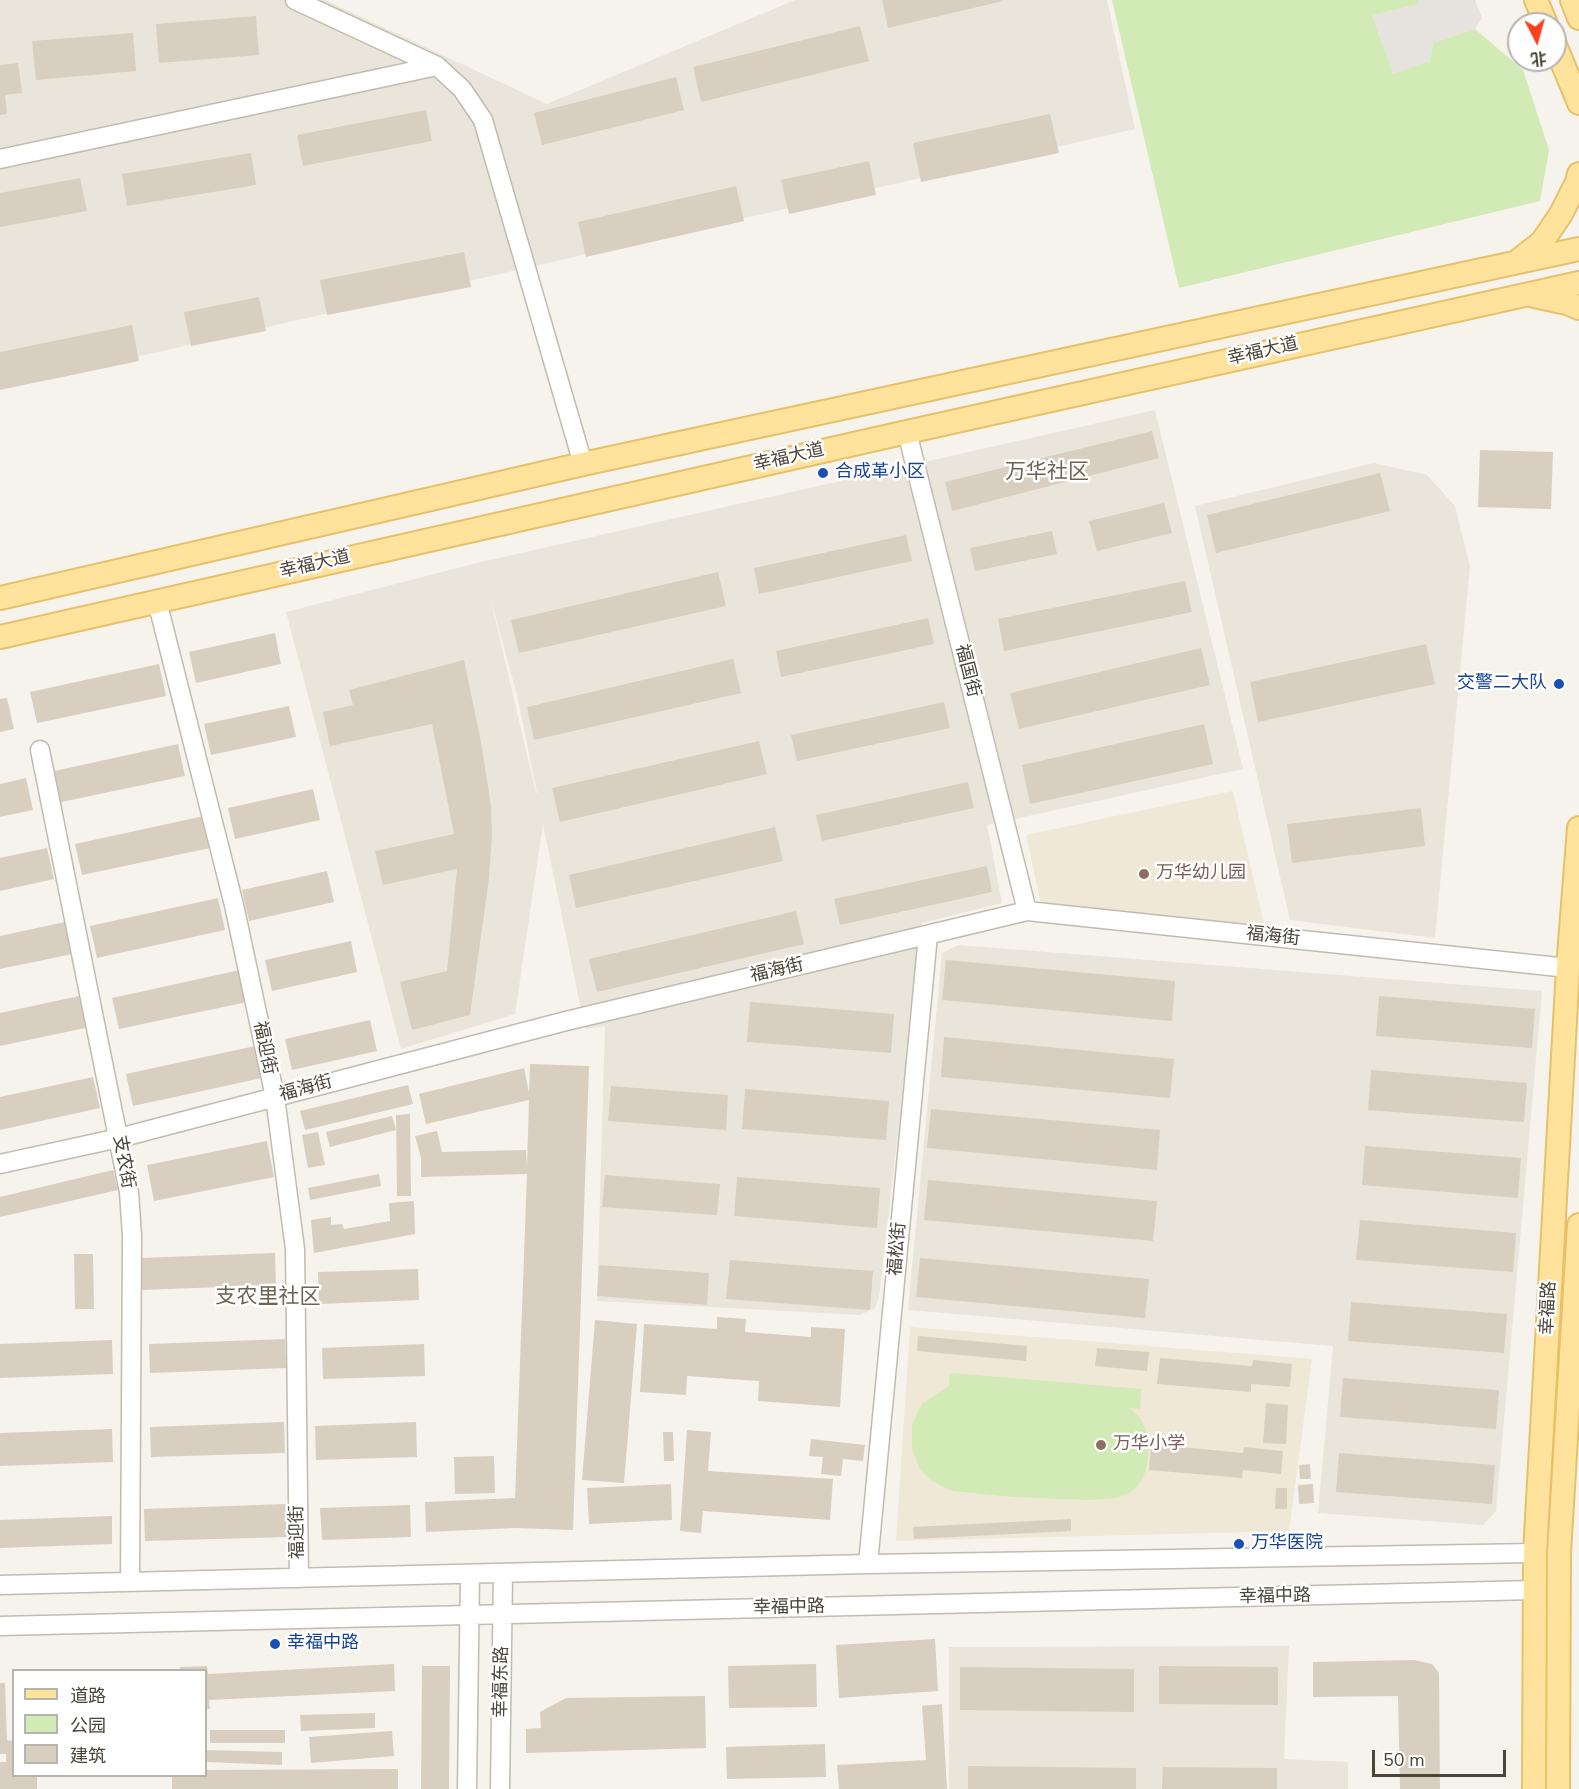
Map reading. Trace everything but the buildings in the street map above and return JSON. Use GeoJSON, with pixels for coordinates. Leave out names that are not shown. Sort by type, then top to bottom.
{"type":"FeatureCollection","features":[{"type":"Feature","properties":{"kind":"main road"},"geometry":{"type":"LineString","coordinates":[[1572,0],[1579,18]]}},
{"type":"Feature","properties":{"kind":"main road"},"geometry":{"type":"LineString","coordinates":[[1566,72],[1579,103]]}},
{"type":"Feature","properties":{"kind":"main road"},"geometry":{"type":"LineString","coordinates":[[1515,263],[1542,242],[1561,214],[1579,174]]}},
{"type":"Feature","properties":{"kind":"main road","name":"幸福大道"},"geometry":{"type":"LineString","coordinates":[[0,598],[583,464],[1579,249]]}},
{"type":"Feature","properties":{"kind":"main road","name":"幸福大道"},"geometry":{"type":"LineString","coordinates":[[0,637],[1579,283]]}},
{"type":"Feature","properties":{"kind":"main road"},"geometry":{"type":"LineString","coordinates":[[1524,294],[1567,303],[1579,308]]}},
{"type":"Feature","properties":{"kind":"main road","name":"幸福路"},"geometry":{"type":"LineString","coordinates":[[1534,1789],[1535,1553],[1568,968],[1579,828]]}},
{"type":"Feature","properties":{"kind":"main road","name":"幸福路"},"geometry":{"type":"LineString","coordinates":[[1558,1789],[1569,1589],[1579,1225]]}},
{"type":"Feature","properties":{"kind":"main road"},"geometry":{"type":"LineString","coordinates":[[1535,1553],[1569,1553]]}},
{"type":"Feature","properties":{"kind":"main road","name":"幸福中路"},"geometry":{"type":"LineString","coordinates":[[1534,1590],[1569,1589]]}},
{"type":"Feature","properties":{"kind":"street"},"geometry":{"type":"LineString","coordinates":[[294,0],[437,66],[462,89],[483,120],[583,464]]}},
{"type":"Feature","properties":{"kind":"street"},"geometry":{"type":"LineString","coordinates":[[0,159],[437,66]]}},
{"type":"Feature","properties":{"kind":"street","name":"福国街"},"geometry":{"type":"LineString","coordinates":[[907,432],[1028,911]]}},
{"type":"Feature","properties":{"kind":"street","name":"福迎街"},"geometry":{"type":"LineString","coordinates":[[157,601],[234,905],[274,1097],[295,1249],[299,1578]]}},
{"type":"Feature","properties":{"kind":"street","name":"支农街"},"geometry":{"type":"LineString","coordinates":[[40,750],[129,1192],[132,1236],[130,1582]]}},
{"type":"Feature","properties":{"kind":"street","name":"福海街"},"geometry":{"type":"LineString","coordinates":[[0,1164],[119,1138],[566,1021],[1028,911],[1568,968]]}},
{"type":"Feature","properties":{"kind":"street","name":"福松街"},"geometry":{"type":"LineString","coordinates":[[868,1564],[928,935]]}},
{"type":"Feature","properties":{"kind":"street"},"geometry":{"type":"LineString","coordinates":[[0,1585],[868,1564],[1535,1553]]}},
{"type":"Feature","properties":{"kind":"street","name":"幸福东路"},"geometry":{"type":"LineString","coordinates":[[500,1789],[503,1574]]}},
{"type":"Feature","properties":{"kind":"street","name":"幸福东路"},"geometry":{"type":"LineString","coordinates":[[467,1789],[470,1575]]}},
{"type":"Feature","properties":{"kind":"street","name":"幸福中路"},"geometry":{"type":"LineString","coordinates":[[0,1626],[1534,1590]]}},
{"type":"Feature","properties":{"kind":"shaded area"},"geometry":{"type":"Polygon","coordinates":[[[0,0],[325,0],[547,104],[795,0],[1107,0],[1135,129],[0,388],[0,0]]]}},
{"type":"Feature","properties":{"kind":"shaded area"},"geometry":{"type":"Polygon","coordinates":[[[1418,0],[1475,0],[1482,18],[1475,29],[1433,43],[1430,61],[1393,75],[1372,15],[1418,4],[1418,0]]]}},
{"type":"Feature","properties":{"kind":"shaded area"},"geometry":{"type":"Polygon","coordinates":[[[1155,410],[1243,769],[987,825],[1002,903],[922,923],[879,1297],[875,1308],[860,1315],[597,1301],[605,1026],[585,1029],[543,824],[515,1014],[401,1049],[286,612],[481,562],[1155,410]],[[489,593],[537,793],[517,695],[489,593]]]}},
{"type":"Feature","properties":{"kind":"shaded area"},"geometry":{"type":"Polygon","coordinates":[[[1374,463],[1427,475],[1455,506],[1470,566],[1435,938],[1290,920],[1195,506],[1374,463]]]}},
{"type":"Feature","properties":{"kind":"shaded area","name":"万华幼儿园"},"geometry":{"type":"Polygon","coordinates":[[[1233,791],[1264,924],[1043,913],[1026,835],[1233,791]]]}},
{"type":"Feature","properties":{"kind":"shaded area"},"geometry":{"type":"Polygon","coordinates":[[[958,945],[1542,991],[1496,1511],[1483,1525],[1318,1513],[1333,1346],[908,1310],[942,953],[958,945]]]}},
{"type":"Feature","properties":{"kind":"shaded area","name":"万华小学"},"geometry":{"type":"Polygon","coordinates":[[[910,1327],[1312,1359],[1289,1531],[896,1541],[910,1327]]]}},
{"type":"Feature","properties":{"kind":"shaded area"},"geometry":{"type":"Polygon","coordinates":[[[1289,1646],[1284,1759],[1348,1762],[1348,1789],[949,1789],[949,1647],[1289,1646]]]}},
{"type":"Feature","properties":{"kind":"green space"},"geometry":{"type":"Polygon","coordinates":[[[1112,0],[1418,0],[1419,4],[1372,15],[1393,74],[1430,61],[1433,43],[1475,29],[1507,56],[1507,72],[1524,72],[1549,150],[1540,201],[1179,288],[1112,0]]]}},
{"type":"Feature","properties":{"kind":"green space"},"geometry":{"type":"Polygon","coordinates":[[[950,1373],[1141,1389],[1140,1409],[1130,1408],[1140,1418],[1147,1432],[1149,1446],[1143,1479],[1131,1492],[1117,1498],[1088,1500],[1014,1497],[952,1491],[932,1481],[920,1469],[912,1449],[912,1424],[922,1404],[949,1386],[950,1373]]]}},
{"type":"Feature","properties":{"kind":"place","name":"合成革小区"},"geometry":{"type":"Point","coordinates":[823,473]}},
{"type":"Feature","properties":{"kind":"place","name":"交警二大队"},"geometry":{"type":"Point","coordinates":[1559,684]}},
{"type":"Feature","properties":{"kind":"place","name":"万华幼儿园"},"geometry":{"type":"Point","coordinates":[1144,874]}},
{"type":"Feature","properties":{"kind":"place","name":"万华小学"},"geometry":{"type":"Point","coordinates":[1101,1445]}},
{"type":"Feature","properties":{"kind":"place","name":"万华医院"},"geometry":{"type":"Point","coordinates":[1239,1544]}},
{"type":"Feature","properties":{"kind":"place","name":"幸福中路"},"geometry":{"type":"Point","coordinates":[275,1644]}},
{"type":"Feature","properties":{"kind":"district","name":"万华社区"},"geometry":{"type":"Point","coordinates":[1047,473]}},
{"type":"Feature","properties":{"kind":"district","name":"支农里社区"},"geometry":{"type":"Point","coordinates":[268,1298]}}]}
